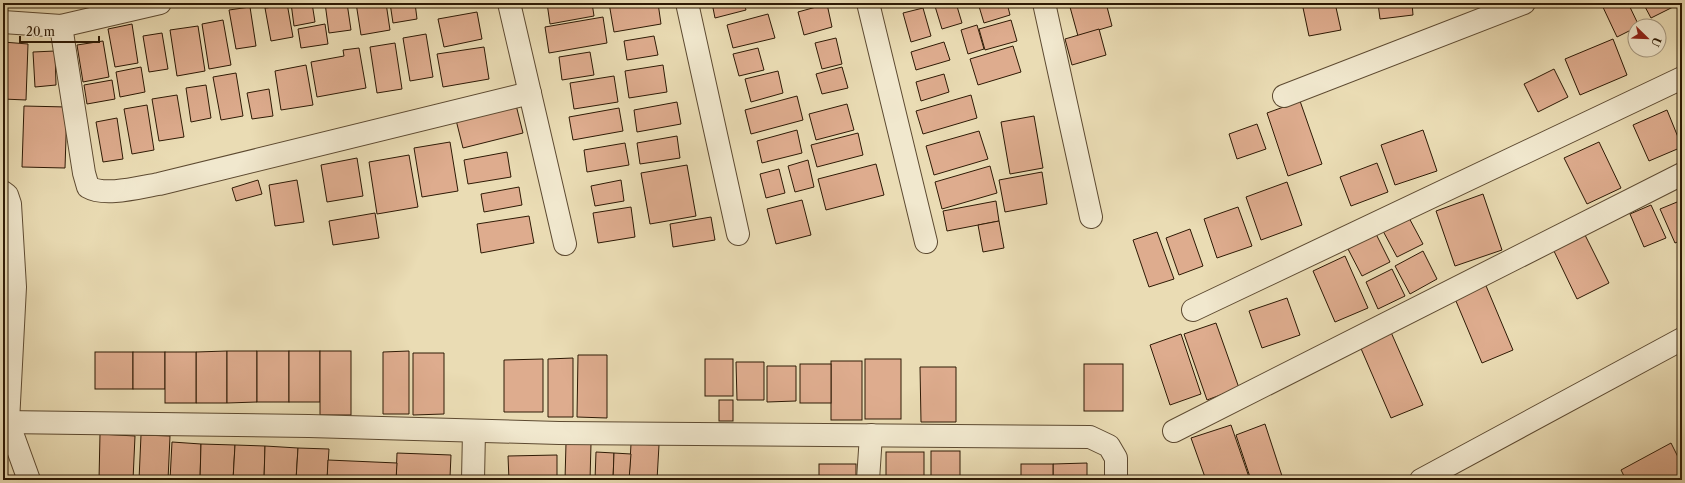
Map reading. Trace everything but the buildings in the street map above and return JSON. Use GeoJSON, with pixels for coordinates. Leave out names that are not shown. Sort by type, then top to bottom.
{"type":"FeatureCollection","features":[{"type":"Feature","properties":{"kind":"street"},"geometry":{"type":"LineString","coordinates":[[3,22],[61,26],[160,3]]}},
{"type":"Feature","properties":{"kind":"street"},"geometry":{"type":"LineString","coordinates":[[509,3],[565,244]]}},
{"type":"Feature","properties":{"kind":"street"},"geometry":{"type":"LineString","coordinates":[[687,3],[738,234]]}},
{"type":"Feature","properties":{"kind":"street"},"geometry":{"type":"LineString","coordinates":[[868,3],[926,242]]}},
{"type":"Feature","properties":{"kind":"street"},"geometry":{"type":"LineString","coordinates":[[1044,3],[1091,217]]}},
{"type":"Feature","properties":{"kind":"street"},"geometry":{"type":"LineString","coordinates":[[1284,96],[1524,3]]}},
{"type":"Feature","properties":{"kind":"street"},"geometry":{"type":"LineString","coordinates":[[61,26],[84,173],[88,188],[94,191],[113,192],[159,184],[530,93]]}},
{"type":"Feature","properties":{"kind":"street"},"geometry":{"type":"LineString","coordinates":[[1193,310],[1682,78]]}},
{"type":"Feature","properties":{"kind":"street"},"geometry":{"type":"LineString","coordinates":[[1174,432],[1682,174]]}},
{"type":"Feature","properties":{"kind":"street"},"geometry":{"type":"LineString","coordinates":[[3,192],[7,195],[10,204],[15,287],[6,390],[6,422],[29,480]]}},
{"type":"Feature","properties":{"kind":"street"},"geometry":{"type":"LineString","coordinates":[[1421,480],[1682,339]]}},
{"type":"Feature","properties":{"kind":"street"},"geometry":{"type":"LineString","coordinates":[[6,422],[309,426],[559,433],[1090,437],[1109,446],[1116,458],[1116,480]]}},
{"type":"Feature","properties":{"kind":"street"},"geometry":{"type":"LineString","coordinates":[[473,480],[474,431]]}},
{"type":"Feature","properties":{"kind":"street"},"geometry":{"type":"LineString","coordinates":[[868,480],[871,435]]}}]}
